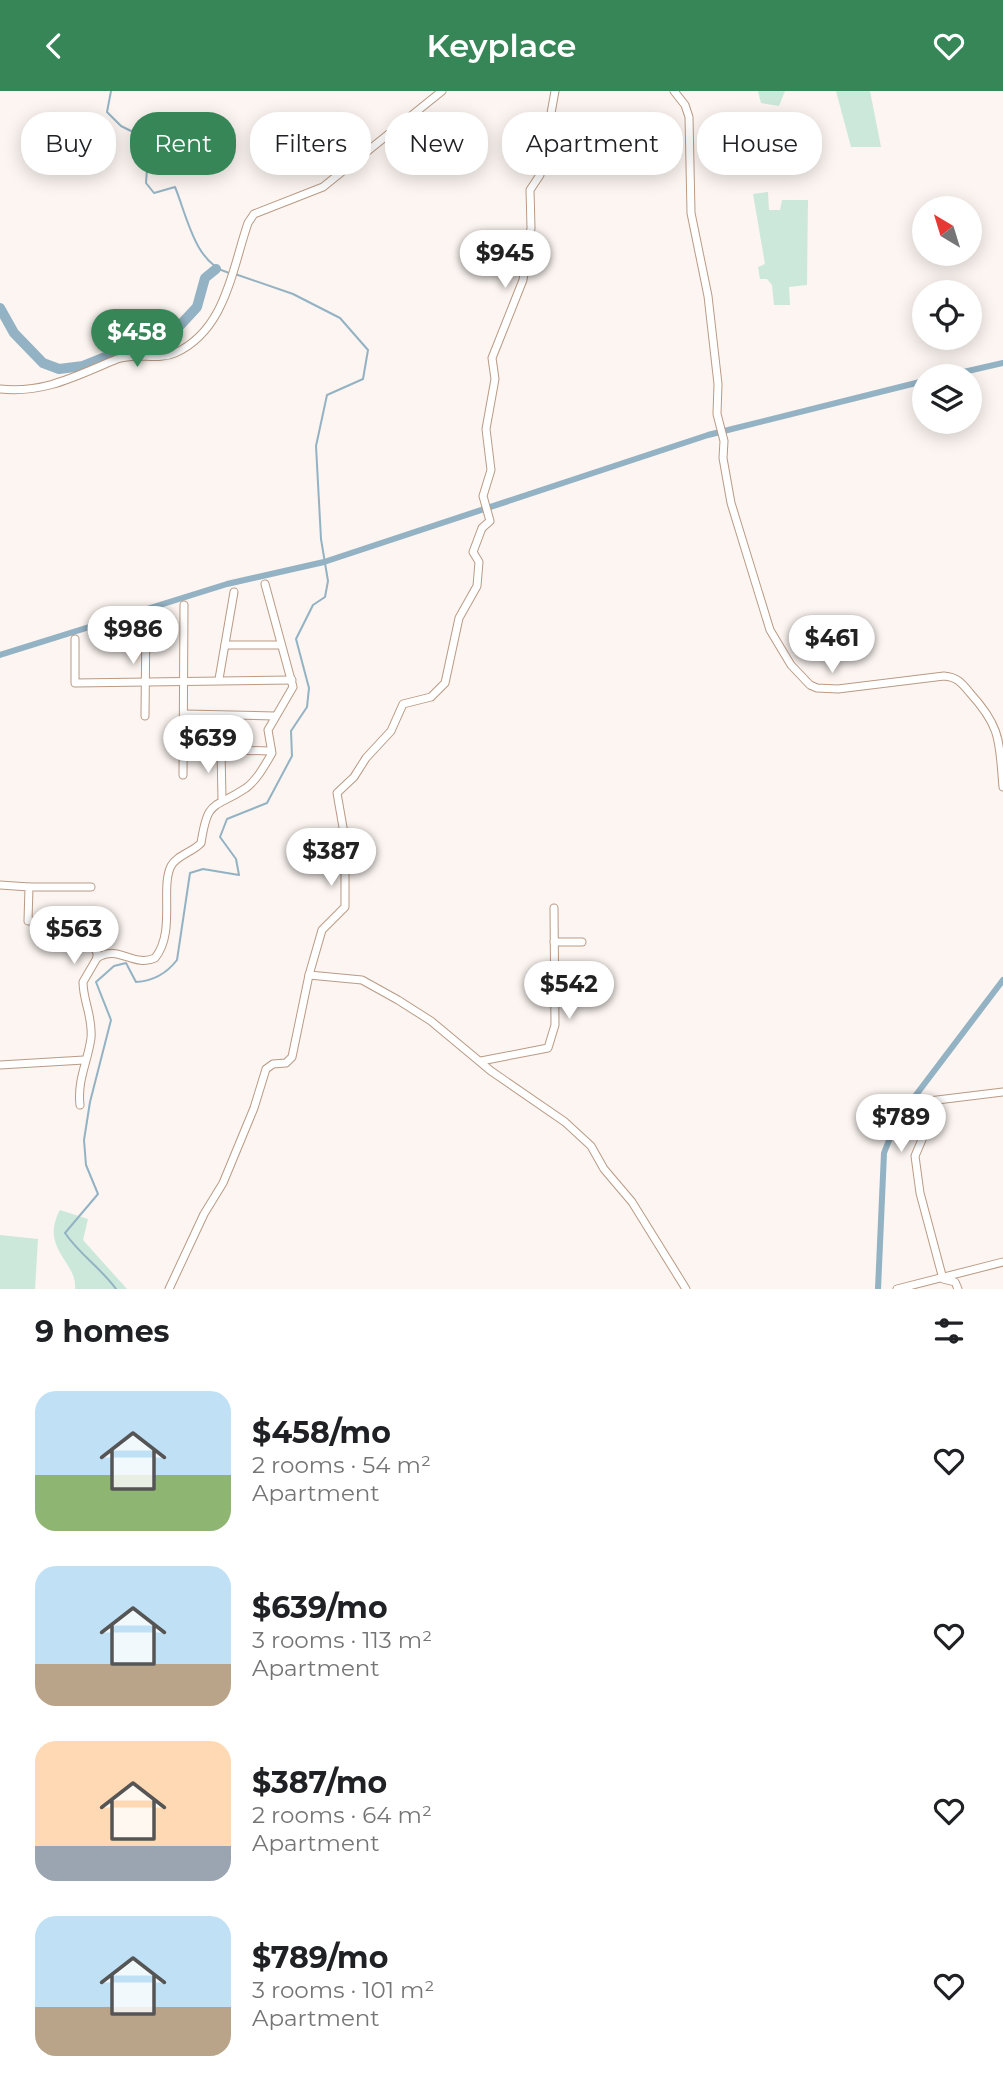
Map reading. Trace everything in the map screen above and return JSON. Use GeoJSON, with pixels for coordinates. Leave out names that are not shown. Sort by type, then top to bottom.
{"type":"FeatureCollection","features":[{"type":"Feature","properties":{"kind":"street"},"geometry":{"type":"LineString","coordinates":[[0,389],[48,387],[68,382],[119,359],[136,355],[174,354],[209,326],[229,285],[248,223],[254,214],[323,187],[442,91]]}},
{"type":"Feature","properties":{"kind":"street"},"geometry":{"type":"LineString","coordinates":[[169,1289],[204,1214],[223,1183],[254,1108],[265,1071],[270,1065],[286,1063],[292,1057],[309,975],[323,928],[341,913],[346,903],[345,839],[337,793],[351,781],[391,731],[403,704],[431,697],[445,683],[459,618],[477,586],[479,562],[473,552],[482,528],[489,521],[483,496],[491,470],[486,429],[495,379],[493,355],[523,280],[531,228],[530,190],[540,175],[555,91]]}},
{"type":"Feature","properties":{"kind":"street"},"geometry":{"type":"LineString","coordinates":[[674,91],[685,105],[689,117],[691,213],[708,296],[723,458],[732,503],[758,596],[773,637],[791,665],[810,685],[822,689],[944,676],[958,679],[994,720],[999,738],[1003,787]]}},
{"type":"Feature","properties":{"kind":"street"},"geometry":{"type":"LineString","coordinates":[[80,1105],[79,1080],[90,1041],[91,1021],[83,982],[97,958],[114,953],[144,962],[159,953],[166,921],[170,868],[180,857],[201,843],[208,813],[222,799],[247,787],[265,765],[271,751],[268,730],[290,696],[292,680],[265,583]]}},
{"type":"Feature","properties":{"kind":"street"},"geometry":{"type":"LineString","coordinates":[[219,679],[234,592]]}},
{"type":"Feature","properties":{"kind":"street"},"geometry":{"type":"LineString","coordinates":[[183,775],[184,605]]}},
{"type":"Feature","properties":{"kind":"street"},"geometry":{"type":"LineString","coordinates":[[145,716],[146,615]]}},
{"type":"Feature","properties":{"kind":"street"},"geometry":{"type":"LineString","coordinates":[[75,639],[75,683],[292,680]]}},
{"type":"Feature","properties":{"kind":"street"},"geometry":{"type":"LineString","coordinates":[[225,645],[281,645]]}},
{"type":"Feature","properties":{"kind":"street"},"geometry":{"type":"LineString","coordinates":[[184,715],[275,716]]}},
{"type":"Feature","properties":{"kind":"street"},"geometry":{"type":"LineString","coordinates":[[184,749],[271,751]]}},
{"type":"Feature","properties":{"kind":"street"},"geometry":{"type":"LineString","coordinates":[[221,750],[222,799]]}},
{"type":"Feature","properties":{"kind":"street"},"geometry":{"type":"LineString","coordinates":[[0,885],[91,887]]}},
{"type":"Feature","properties":{"kind":"street"},"geometry":{"type":"LineString","coordinates":[[29,887],[27,921],[82,921],[97,958]]}},
{"type":"Feature","properties":{"kind":"street"},"geometry":{"type":"LineString","coordinates":[[481,1061],[548,1048],[555,1025],[554,908]]}},
{"type":"Feature","properties":{"kind":"street"},"geometry":{"type":"LineString","coordinates":[[554,942],[582,942]]}},
{"type":"Feature","properties":{"kind":"street"},"geometry":{"type":"LineString","coordinates":[[309,975],[362,980],[431,1021],[551,1111],[591,1146],[604,1170],[632,1202],[686,1289]]}},
{"type":"Feature","properties":{"kind":"street"},"geometry":{"type":"LineString","coordinates":[[0,1065],[84,1060]]}},
{"type":"Feature","properties":{"kind":"street"},"geometry":{"type":"LineString","coordinates":[[943,1279],[918,1182],[915,1156],[924,1135],[929,1101],[1003,1092]]}},
{"type":"Feature","properties":{"kind":"street"},"geometry":{"type":"LineString","coordinates":[[897,1289],[1003,1262]]}},
{"type":"Feature","properties":{"kind":"street"},"geometry":{"type":"LineString","coordinates":[[943,1279],[955,1282],[958,1289]]}},
{"type":"Feature","properties":{"kind":"green space"},"geometry":{"type":"Polygon","coordinates":[[[758,91],[785,91],[779,106],[761,103],[758,91]]]}},
{"type":"Feature","properties":{"kind":"green space"},"geometry":{"type":"Polygon","coordinates":[[[836,91],[870,91],[881,147],[851,147],[836,91]]]}},
{"type":"Feature","properties":{"kind":"green space"},"geometry":{"type":"Polygon","coordinates":[[[768,192],[769,210],[780,210],[782,200],[808,200],[807,285],[789,287],[790,305],[774,305],[772,285],[767,279],[760,279],[758,267],[765,264],[753,194],[768,192]]]}},
{"type":"Feature","properties":{"kind":"green space"},"geometry":{"type":"Polygon","coordinates":[[[60,1210],[88,1219],[83,1240],[127,1289],[75,1289],[71,1271],[56,1245],[54,1235],[60,1210]]]}},
{"type":"Feature","properties":{"kind":"green space"},"geometry":{"type":"Polygon","coordinates":[[[0,1235],[38,1239],[35,1289],[0,1289],[0,1235]]]}},
{"type":"Feature","properties":{"kind":"waterway"},"geometry":{"type":"LineString","coordinates":[[111,91],[107,112],[121,126],[149,140],[146,183],[154,193],[175,187],[188,225],[200,249],[217,268],[229,273]]}},
{"type":"Feature","properties":{"kind":"waterway"},"geometry":{"type":"LineString","coordinates":[[0,308],[14,333],[43,363],[59,369],[83,366],[118,352],[153,344],[172,334],[197,307],[205,278],[216,269]]}},
{"type":"Feature","properties":{"kind":"waterway"},"geometry":{"type":"LineString","coordinates":[[116,1289],[65,1233],[98,1194],[86,1165],[84,1140],[90,1102],[111,1020],[96,982],[114,966],[126,963],[136,982],[154,978],[173,965],[177,960],[190,873],[203,869],[239,875],[236,859],[220,837],[227,819],[267,803],[292,756],[291,731],[307,707],[309,688],[296,639],[313,605],[325,597],[328,581],[321,539],[316,446],[327,395],[363,379],[368,350],[340,318],[293,294],[235,274]]}},
{"type":"Feature","properties":{"kind":"waterway"},"geometry":{"type":"LineString","coordinates":[[982,368],[1003,363]]}},
{"type":"Feature","properties":{"kind":"waterway"},"geometry":{"type":"LineString","coordinates":[[0,655],[227,584],[324,562],[708,435],[912,384]]}},
{"type":"Feature","properties":{"kind":"waterway"},"geometry":{"type":"LineString","coordinates":[[878,1289],[884,1153],[897,1120],[1003,980]]}}]}
